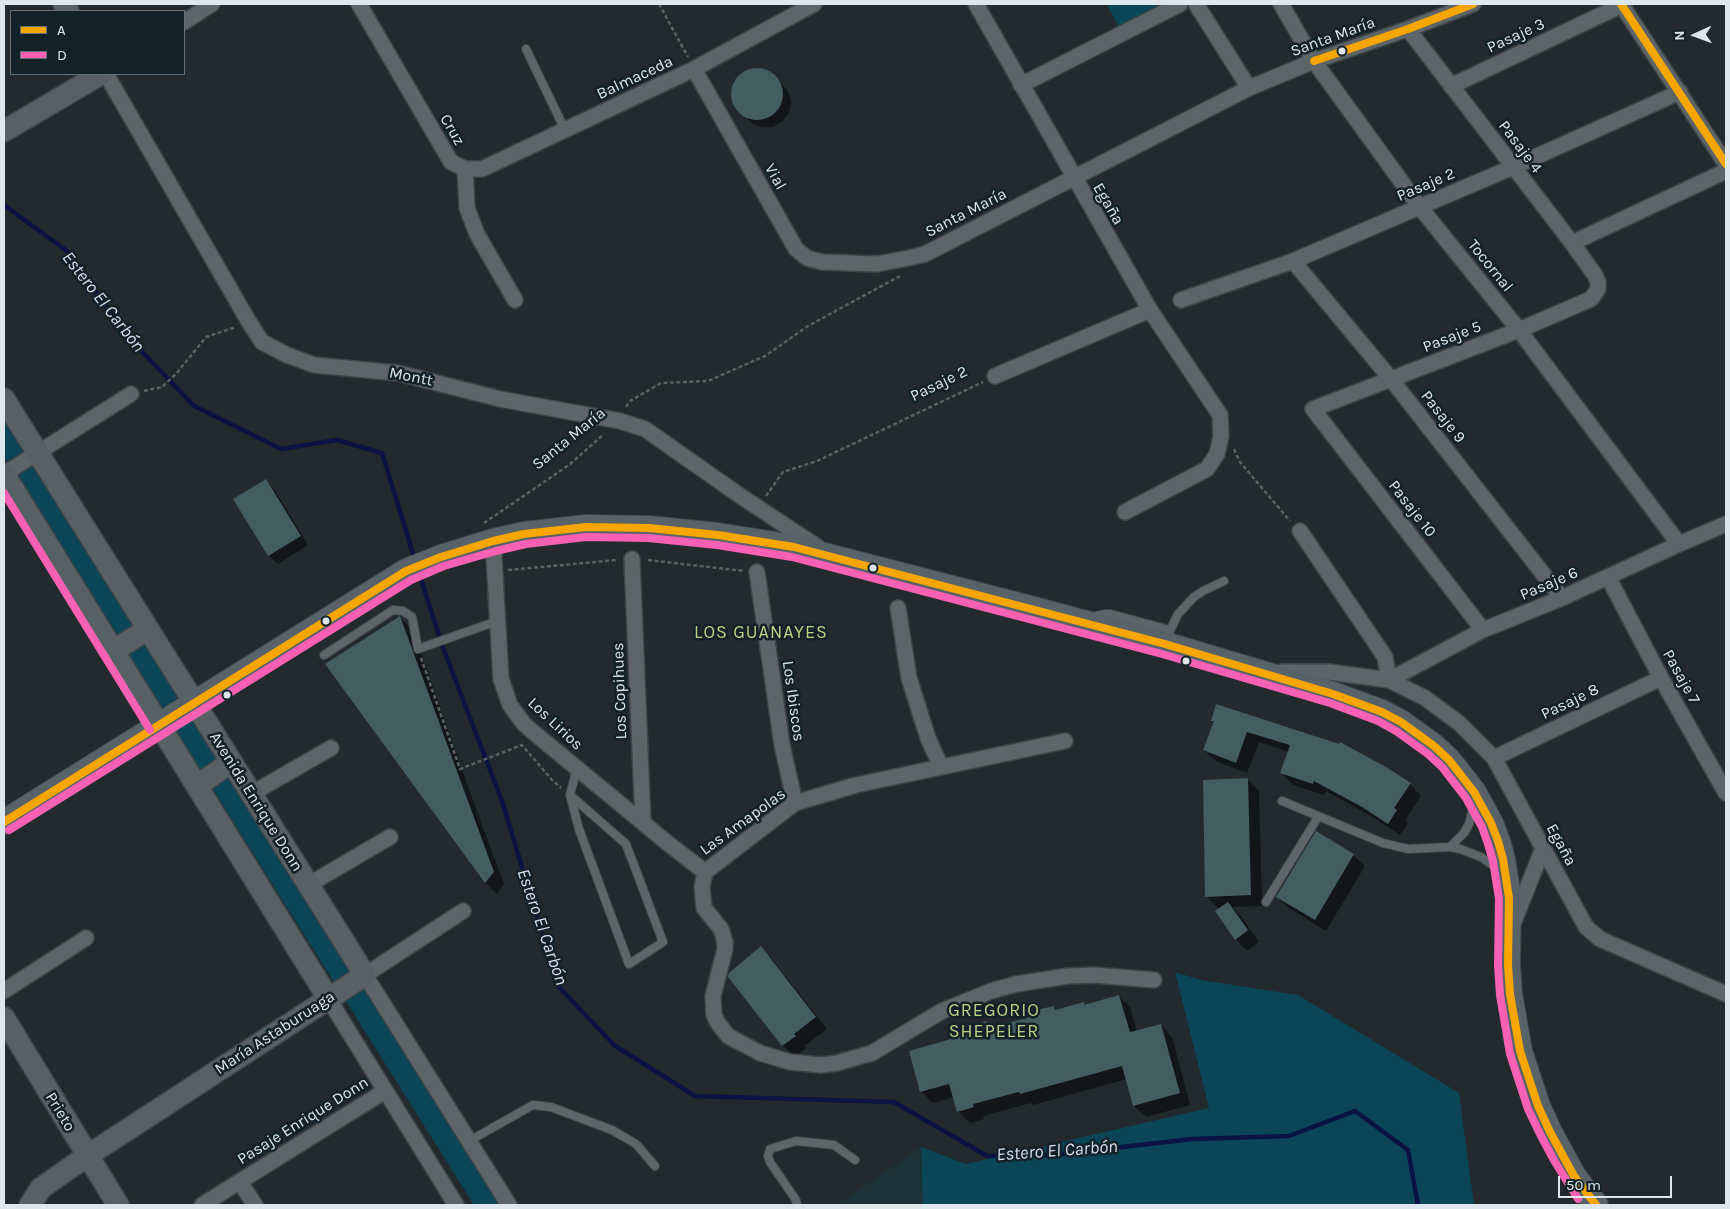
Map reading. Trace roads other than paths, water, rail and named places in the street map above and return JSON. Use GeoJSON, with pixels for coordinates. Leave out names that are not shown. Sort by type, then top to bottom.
{"type":"FeatureCollection","features":[{"type":"Feature","properties":{"kind":"main road"},"geometry":{"type":"LineString","coordinates":[[4,822],[406,571],[441,557],[493,541],[554,530],[594,527],[641,528],[718,534],[831,556],[1083,622],[1168,637],[1260,672],[1333,694],[1382,712],[1418,733],[1449,760],[1474,792],[1491,823],[1498,841],[1507,878],[1510,994],[1520,1051],[1528,1078],[1550,1132],[1590,1201]]}},
{"type":"Feature","properties":{"kind":"street"},"geometry":{"type":"LineString","coordinates":[[185,21],[212,4]]}},
{"type":"Feature","properties":{"kind":"street","name":"Cruz"},"geometry":{"type":"LineString","coordinates":[[360,4],[451,162],[465,169],[467,208],[477,234],[514,300]]}},
{"type":"Feature","properties":{"kind":"street","name":"Balmaceda"},"geometry":{"type":"LineString","coordinates":[[465,169],[482,168],[565,130],[694,69],[814,4]]}},
{"type":"Feature","properties":{"kind":"street","name":"Egaña"},"geometry":{"type":"LineString","coordinates":[[976,4],[1150,310],[1220,415],[1222,436],[1217,454],[1207,469],[1125,512]]}},
{"type":"Feature","properties":{"kind":"street"},"geometry":{"type":"LineString","coordinates":[[1021,85],[1180,4]]}},
{"type":"Feature","properties":{"kind":"street"},"geometry":{"type":"LineString","coordinates":[[1196,4],[1249,88]]}},
{"type":"Feature","properties":{"kind":"street","name":"Tocornal"},"geometry":{"type":"LineString","coordinates":[[1281,4],[1314,60],[1419,206],[1519,330],[1679,544]]}},
{"type":"Feature","properties":{"kind":"street","name":"Santa María"},"geometry":{"type":"LineString","coordinates":[[925,254],[1249,88],[1314,60],[1408,29],[1473,4]]}},
{"type":"Feature","properties":{"kind":"street"},"geometry":{"type":"LineString","coordinates":[[1622,4],[1726,164]]}},
{"type":"Feature","properties":{"kind":"street","name":"Pasaje 3"},"geometry":{"type":"LineString","coordinates":[[1451,86],[1622,4]]}},
{"type":"Feature","properties":{"kind":"street","name":"Pasaje 4"},"geometry":{"type":"LineString","coordinates":[[1408,29],[1572,243],[1595,275],[1598,289]]}},
{"type":"Feature","properties":{"kind":"street","name":"Vial"},"geometry":{"type":"LineString","coordinates":[[694,69],[792,243],[801,254],[807,258],[822,262],[862,265],[894,262],[925,254]]}},
{"type":"Feature","properties":{"kind":"street"},"geometry":{"type":"LineString","coordinates":[[4,131],[99,75]]}},
{"type":"Feature","properties":{"kind":"street","name":"Montt"},"geometry":{"type":"LineString","coordinates":[[107,75],[262,342],[314,365],[398,373],[500,399],[620,421],[645,429],[831,556]]}},
{"type":"Feature","properties":{"kind":"street","name":"Pasaje 2"},"geometry":{"type":"LineString","coordinates":[[1181,300],[1294,260],[1513,167],[1680,92]]}},
{"type":"Feature","properties":{"kind":"street"},"geometry":{"type":"LineString","coordinates":[[1572,243],[1726,171]]}},
{"type":"Feature","properties":{"kind":"street","name":"Pasaje 9"},"geometry":{"type":"LineString","coordinates":[[1294,260],[1391,379],[1562,598]]}},
{"type":"Feature","properties":{"kind":"street","name":"Pasaje 5"},"geometry":{"type":"LineString","coordinates":[[1313,410],[1519,330],[1591,299],[1598,289]]}},
{"type":"Feature","properties":{"kind":"street"},"geometry":{"type":"LineString","coordinates":[[996,376],[1150,310]]}},
{"type":"Feature","properties":{"kind":"street"},"geometry":{"type":"LineString","coordinates":[[131,394],[4,474],[456,1205]]}},
{"type":"Feature","properties":{"kind":"street","name":"Avenida Enrique Donn"},"geometry":{"type":"LineString","coordinates":[[4,399],[509,1205]]}},
{"type":"Feature","properties":{"kind":"street","name":"Pasaje 10"},"geometry":{"type":"LineString","coordinates":[[1313,410],[1483,630]]}},
{"type":"Feature","properties":{"kind":"street","name":"Pasaje 6"},"geometry":{"type":"LineString","coordinates":[[1389,680],[1483,630],[1562,598],[1726,524]]}},
{"type":"Feature","properties":{"kind":"street"},"geometry":{"type":"LineString","coordinates":[[1300,532],[1385,657],[1389,680]]}},
{"type":"Feature","properties":{"kind":"street","name":"Los Lirios"},"geometry":{"type":"LineString","coordinates":[[493,541],[501,679],[510,705],[524,724],[705,872]]}},
{"type":"Feature","properties":{"kind":"street","name":"Los Copihues"},"geometry":{"type":"LineString","coordinates":[[632,559],[643,822]]}},
{"type":"Feature","properties":{"kind":"street","name":"Los Ibiscos"},"geometry":{"type":"LineString","coordinates":[[757,572],[782,745],[795,804]]}},
{"type":"Feature","properties":{"kind":"street","name":"Pasaje 7"},"geometry":{"type":"LineString","coordinates":[[1608,577],[1660,678],[1726,793]]}},
{"type":"Feature","properties":{"kind":"street"},"geometry":{"type":"LineString","coordinates":[[898,608],[900,632],[909,678],[925,730],[941,767]]}},
{"type":"Feature","properties":{"kind":"street"},"geometry":{"type":"LineString","coordinates":[[113,651],[148,629]]}},
{"type":"Feature","properties":{"kind":"street","name":"Egaña"},"geometry":{"type":"LineString","coordinates":[[1260,672],[1329,672],[1389,680],[1425,698],[1459,722],[1494,758],[1586,927],[1600,939],[1726,994]]}},
{"type":"Feature","properties":{"kind":"street","name":"Pasaje 8"},"geometry":{"type":"LineString","coordinates":[[1494,758],[1660,678]]}},
{"type":"Feature","properties":{"kind":"street","name":"Las Amapolas"},"geometry":{"type":"LineString","coordinates":[[1064,741],[856,785],[795,804],[705,872],[702,887],[704,908],[721,929],[725,942],[712,1006],[718,1023],[723,1031],[733,1039],[760,1053],[790,1062],[821,1065],[854,1059],[888,1045],[942,1011],[991,991],[1016,984],[1068,976],[1094,975],[1154,980]]}},
{"type":"Feature","properties":{"kind":"street"},"geometry":{"type":"LineString","coordinates":[[251,794],[331,748]]}},
{"type":"Feature","properties":{"kind":"street"},"geometry":{"type":"LineString","coordinates":[[197,786],[231,762]]}},
{"type":"Feature","properties":{"kind":"street"},"geometry":{"type":"LineString","coordinates":[[308,885],[390,837]]}},
{"type":"Feature","properties":{"kind":"street"},"geometry":{"type":"LineString","coordinates":[[1508,937],[1543,848]]}},
{"type":"Feature","properties":{"kind":"street","name":"María Astaburuaga"},"geometry":{"type":"LineString","coordinates":[[30,1205],[41,1188],[87,1156],[463,911]]}},
{"type":"Feature","properties":{"kind":"street"},"geometry":{"type":"LineString","coordinates":[[4,991],[86,938]]}},
{"type":"Feature","properties":{"kind":"street","name":"Prieto"},"geometry":{"type":"LineString","coordinates":[[4,1018],[118,1205]]}},
{"type":"Feature","properties":{"kind":"street","name":"Pasaje Enrique Donn"},"geometry":{"type":"LineString","coordinates":[[202,1205],[386,1091]]}},
{"type":"Feature","properties":{"kind":"street","name":"Pasaje Enrique Donn"},"geometry":{"type":"LineString","coordinates":[[240,1182],[255,1205]]}},
{"type":"Feature","properties":{"kind":"lane"},"geometry":{"type":"LineString","coordinates":[[526,49],[565,130]]}},
{"type":"Feature","properties":{"kind":"lane"},"geometry":{"type":"LineString","coordinates":[[1168,637],[1178,614],[1194,597],[1203,590],[1224,581]]}},
{"type":"Feature","properties":{"kind":"lane"},"geometry":{"type":"LineString","coordinates":[[324,654],[392,610],[403,611],[412,617],[418,648],[497,621]]}},
{"type":"Feature","properties":{"kind":"lane"},"geometry":{"type":"LineString","coordinates":[[570,795],[626,844],[663,942],[629,964],[579,829],[570,795],[577,768]]}},
{"type":"Feature","properties":{"kind":"lane"},"geometry":{"type":"LineString","coordinates":[[1450,847],[1464,833],[1469,824],[1474,803],[1474,792]]}},
{"type":"Feature","properties":{"kind":"lane"},"geometry":{"type":"LineString","coordinates":[[1282,801],[1382,843],[1408,848],[1450,847],[1471,852],[1499,870],[1507,878]]}},
{"type":"Feature","properties":{"kind":"lane"},"geometry":{"type":"LineString","coordinates":[[1266,902],[1318,817]]}},
{"type":"Feature","properties":{"kind":"lane"},"geometry":{"type":"LineString","coordinates":[[469,1141],[532,1105],[551,1108],[612,1130],[636,1144],[655,1166]]}},
{"type":"Feature","properties":{"kind":"lane"},"geometry":{"type":"LineString","coordinates":[[797,1205],[796,1200],[770,1162],[768,1156],[770,1150],[796,1141],[834,1144],[855,1160]]}},
{"type":"Feature","properties":{"kind":"waterway","name":"Estero El Carbón"},"geometry":{"type":"LineString","coordinates":[[4,205],[67,251],[126,335],[194,406],[281,449],[337,440],[382,453],[415,560]]}},
{"type":"Feature","properties":{"kind":"waterway","name":"Estero El Carbón"},"geometry":{"type":"LineString","coordinates":[[419,573],[442,645],[502,801],[558,986],[614,1045],[695,1096],[894,1102],[987,1156],[1052,1155],[1192,1139],[1289,1136],[1355,1111],[1408,1150],[1418,1205]]}},
{"type":"Feature","properties":{"kind":"district","name":"LOS GUANAYES"},"geometry":{"type":"Point","coordinates":[761,633]}},
{"type":"Feature","properties":{"kind":"district","name":"GREGORIO SHEPELER"},"geometry":{"type":"Point","coordinates":[994,1021]}}]}
